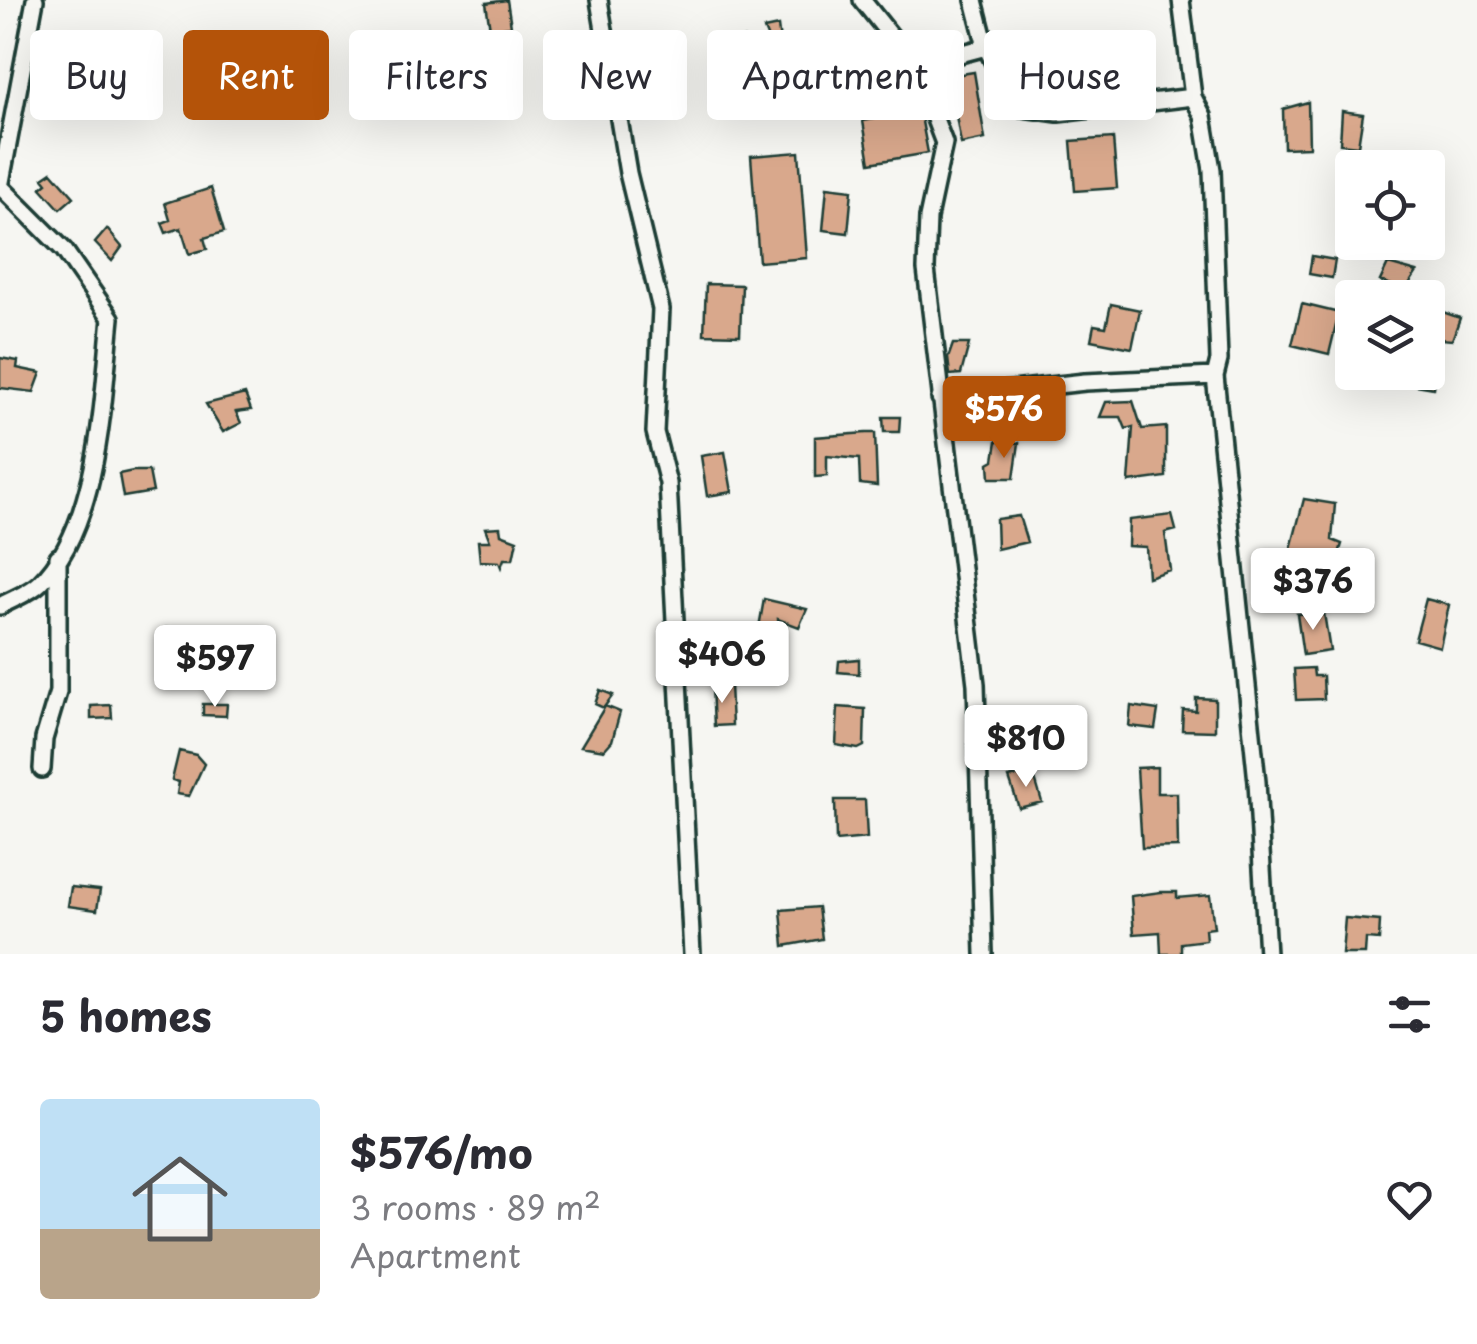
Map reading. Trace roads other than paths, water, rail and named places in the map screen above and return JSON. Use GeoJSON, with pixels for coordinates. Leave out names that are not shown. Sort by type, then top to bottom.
{"type":"FeatureCollection","features":[{"type":"Feature","properties":{"kind":"street"},"geometry":{"type":"LineString","coordinates":[[0,606],[40,584],[75,533],[100,422],[110,318],[64,250],[1,187],[35,0]]}},
{"type":"Feature","properties":{"kind":"street"},"geometry":{"type":"LineString","coordinates":[[599,0],[628,174],[660,309],[654,432],[668,483],[692,954]]}},
{"type":"Feature","properties":{"kind":"street"},"geometry":{"type":"LineString","coordinates":[[862,0],[886,30]]}},
{"type":"Feature","properties":{"kind":"street"},"geometry":{"type":"LineString","coordinates":[[974,0],[984,39]]}},
{"type":"Feature","properties":{"kind":"street"},"geometry":{"type":"LineString","coordinates":[[1181,0],[1193,98],[1202,116],[1212,170],[1219,360],[1215,376],[1258,782],[1268,954]]}},
{"type":"Feature","properties":{"kind":"street"},"geometry":{"type":"LineString","coordinates":[[1156,102],[1193,98]]}},
{"type":"Feature","properties":{"kind":"street"},"geometry":{"type":"LineString","coordinates":[[935,120],[944,143],[928,218],[926,269],[976,684],[984,954]]}},
{"type":"Feature","properties":{"kind":"street"},"geometry":{"type":"LineString","coordinates":[[940,398],[1086,382],[1215,376]]}},
{"type":"Feature","properties":{"kind":"street"},"geometry":{"type":"LineString","coordinates":[[42,769],[44,739],[58,692],[58,557]]}}]}
